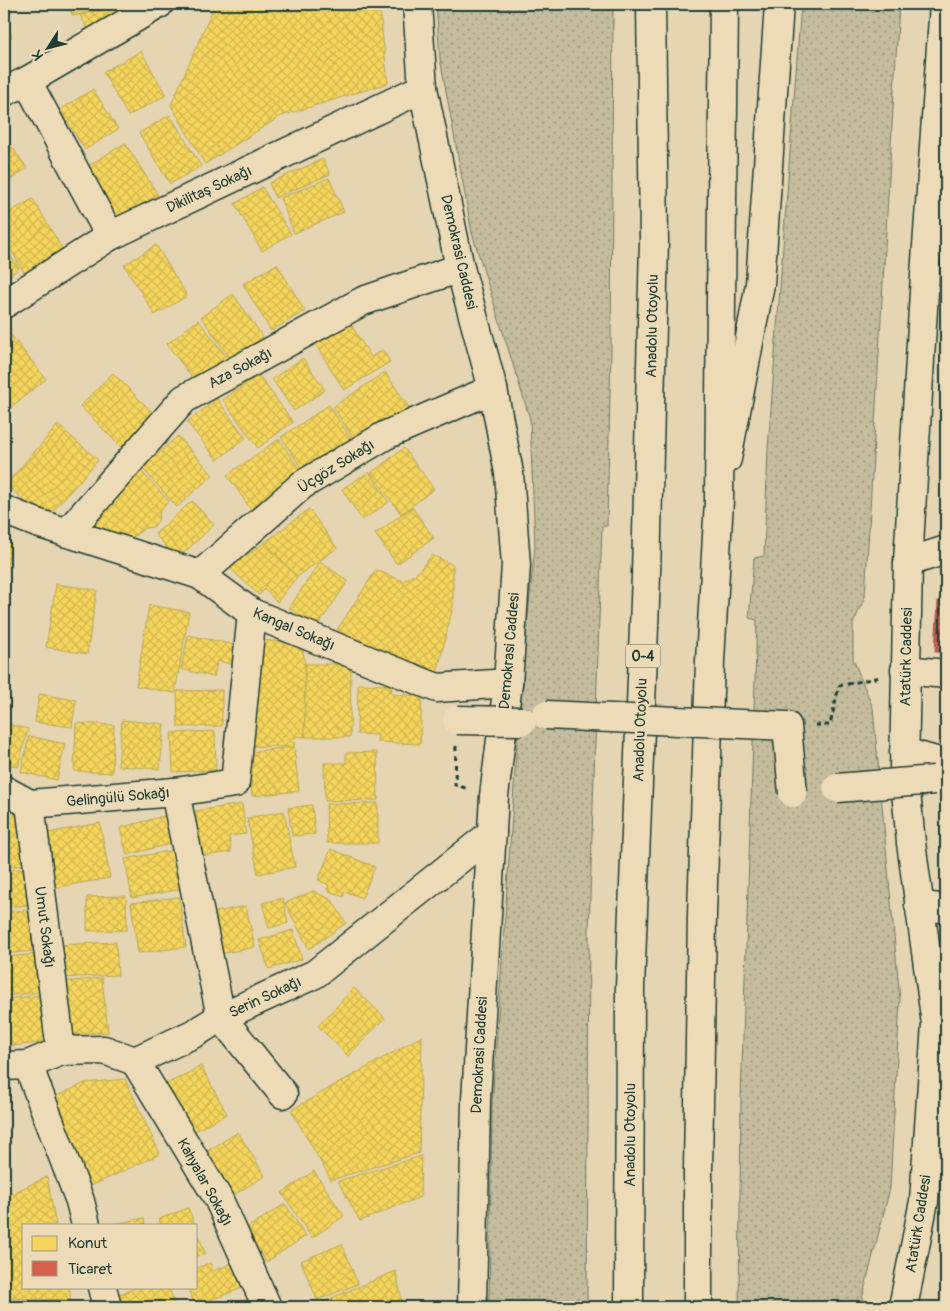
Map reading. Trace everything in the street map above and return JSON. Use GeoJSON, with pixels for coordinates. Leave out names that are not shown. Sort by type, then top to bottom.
{"type":"FeatureCollection","features":[{"type":"Feature","properties":{"kind":"main road"},"geometry":{"type":"LineString","coordinates":[[110,236],[15,86],[159,4]]}},
{"type":"Feature","properties":{"kind":"main road","name":"Demokrasi Caddesi"},"geometry":{"type":"LineString","coordinates":[[417,4],[423,88],[460,268],[493,389],[509,473],[516,565],[508,683],[494,796],[476,1100],[472,1307]]}},
{"type":"Feature","properties":{"kind":"main road","name":"Anadolu Otoyolu"},"geometry":{"type":"LineString","coordinates":[[630,1307],[630,988],[646,575],[654,250],[651,4]]}},
{"type":"Feature","properties":{"kind":"main road"},"geometry":{"type":"LineString","coordinates":[[698,1307],[702,924],[710,661],[719,500],[724,4]]}},
{"type":"Feature","properties":{"kind":"main road"},"geometry":{"type":"LineString","coordinates":[[719,500],[760,284],[779,4]]}},
{"type":"Feature","properties":{"kind":"main road","name":"Atatürk Caddesi"},"geometry":{"type":"LineString","coordinates":[[903,1307],[924,1201],[936,1024],[910,842],[904,752],[908,562],[925,275],[944,4]]}},
{"type":"Feature","properties":{"kind":"main road","name":"Dikilitaş Sokağı"},"geometry":{"type":"LineString","coordinates":[[4,304],[110,236],[423,88]]}},
{"type":"Feature","properties":{"kind":"main road","name":"Aza Sokağı"},"geometry":{"type":"LineString","coordinates":[[67,533],[184,399],[363,301],[460,268]]}},
{"type":"Feature","properties":{"kind":"main road","name":"Üçgöz Sokağı"},"geometry":{"type":"LineString","coordinates":[[200,576],[302,485],[386,435],[493,389]]}},
{"type":"Feature","properties":{"kind":"main road","name":"Kangal Sokağı"},"geometry":{"type":"LineString","coordinates":[[4,510],[37,523],[200,576],[252,613],[437,688],[508,683]]}},
{"type":"Feature","properties":{"kind":"main road"},"geometry":{"type":"LineString","coordinates":[[908,562],[946,550]]}},
{"type":"Feature","properties":{"kind":"main road","name":"Gelingülü Sokağı"},"geometry":{"type":"LineString","coordinates":[[30,804],[175,792],[235,783],[252,613]]}},
{"type":"Feature","properties":{"kind":"main road"},"geometry":{"type":"LineString","coordinates":[[905,670],[946,674]]}},
{"type":"Feature","properties":{"kind":"main road"},"geometry":{"type":"LineString","coordinates":[[457,720],[534,722],[546,715],[787,726],[793,793]]}},
{"type":"Feature","properties":{"kind":"main road"},"geometry":{"type":"LineString","coordinates":[[904,752],[940,772]]}},
{"type":"Feature","properties":{"kind":"main road"},"geometry":{"type":"LineString","coordinates":[[837,788],[940,772]]}},
{"type":"Feature","properties":{"kind":"main road"},"geometry":{"type":"LineString","coordinates":[[4,790],[30,804]]}},
{"type":"Feature","properties":{"kind":"main road"},"geometry":{"type":"LineString","coordinates":[[175,792],[221,1017],[283,1094]]}},
{"type":"Feature","properties":{"kind":"main road","name":"Umut Sokağı"},"geometry":{"type":"LineString","coordinates":[[30,804],[61,1050]]}},
{"type":"Feature","properties":{"kind":"main road","name":"Serin Sokağı"},"geometry":{"type":"LineString","coordinates":[[135,1061],[195,1033],[221,1017],[314,974],[492,833]]}},
{"type":"Feature","properties":{"kind":"main road"},"geometry":{"type":"LineString","coordinates":[[919,905],[946,910]]}},
{"type":"Feature","properties":{"kind":"main road"},"geometry":{"type":"LineString","coordinates":[[86,1224],[80,1201],[16,1066],[61,1050],[104,1050],[135,1061]]}},
{"type":"Feature","properties":{"kind":"main road","name":"Kahyalar Sokağı"},"geometry":{"type":"LineString","coordinates":[[135,1061],[218,1198],[267,1307]]}},
{"type":"Feature","properties":{"kind":"main road"},"geometry":{"type":"LineString","coordinates":[[102,1288],[107,1307]]}},
{"type":"Feature","properties":{"kind":"path"},"geometry":{"type":"LineString","coordinates":[[830,725],[839,686],[905,670]]}},
{"type":"Feature","properties":{"kind":"path"},"geometry":{"type":"LineString","coordinates":[[455,785],[457,720]]}},
{"type":"Feature","properties":{"kind":"shaded area"},"geometry":{"type":"Polygon","coordinates":[[[436,4],[613,4],[611,350],[607,526],[602,526],[589,930],[587,1307],[489,1307],[492,1104],[521,685],[535,546],[530,419],[472,233],[440,58],[436,4]]]}},
{"type":"Feature","properties":{"kind":"shaded area"},"geometry":{"type":"Polygon","coordinates":[[[801,4],[899,4],[865,597],[853,624],[853,659],[873,708],[900,1000],[890,1188],[860,1307],[739,1307],[741,1097],[757,620],[749,618],[754,558],[764,556],[768,449],[801,4]]]}},
{"type":"Feature","properties":{"kind":"building: Konut"},"geometry":{"type":"Polygon","coordinates":[[[68,4],[121,4],[73,16],[68,4]]]}},
{"type":"Feature","properties":{"kind":"building: Konut"},"geometry":{"type":"Polygon","coordinates":[[[121,4],[140,4],[92,37],[80,15],[121,4]]]}},
{"type":"Feature","properties":{"kind":"building: Konut"},"geometry":{"type":"Polygon","coordinates":[[[215,4],[379,4],[388,83],[281,116],[205,164],[171,105],[215,4]]]}},
{"type":"Feature","properties":{"kind":"building: Konut"},"geometry":{"type":"Polygon","coordinates":[[[4,18],[12,37],[4,40],[4,18]]]}},
{"type":"Feature","properties":{"kind":"building: Konut"},"geometry":{"type":"Polygon","coordinates":[[[141,51],[166,95],[128,116],[103,72],[141,51]]]}},
{"type":"Feature","properties":{"kind":"building: Konut"},"geometry":{"type":"Polygon","coordinates":[[[93,89],[118,129],[85,150],[60,110],[93,89]]]}},
{"type":"Feature","properties":{"kind":"building: Konut"},"geometry":{"type":"Polygon","coordinates":[[[170,115],[201,166],[170,184],[139,133],[170,115]]]}},
{"type":"Feature","properties":{"kind":"building: Konut"},"geometry":{"type":"Polygon","coordinates":[[[4,136],[27,168],[4,185],[4,136]]]}},
{"type":"Feature","properties":{"kind":"building: Konut"},"geometry":{"type":"Polygon","coordinates":[[[125,143],[158,195],[113,223],[80,171],[125,143]]]}},
{"type":"Feature","properties":{"kind":"building: Konut"},"geometry":{"type":"Polygon","coordinates":[[[323,159],[330,174],[275,198],[269,183],[323,159]]]}},
{"type":"Feature","properties":{"kind":"building: Konut"},"geometry":{"type":"Polygon","coordinates":[[[329,178],[344,212],[294,233],[280,198],[329,178]]]}},
{"type":"Feature","properties":{"kind":"building: Konut"},"geometry":{"type":"Polygon","coordinates":[[[262,187],[291,234],[262,251],[235,204],[262,187]]]}},
{"type":"Feature","properties":{"kind":"building: Konut"},"geometry":{"type":"Polygon","coordinates":[[[33,199],[66,255],[27,278],[4,238],[4,215],[33,199]]]}},
{"type":"Feature","properties":{"kind":"building: Konut"},"geometry":{"type":"Polygon","coordinates":[[[156,245],[187,296],[155,315],[124,265],[156,245]]]}},
{"type":"Feature","properties":{"kind":"building: Konut"},"geometry":{"type":"Polygon","coordinates":[[[4,247],[19,268],[4,280],[4,247]]]}},
{"type":"Feature","properties":{"kind":"building: Konut"},"geometry":{"type":"Polygon","coordinates":[[[277,264],[305,311],[271,331],[243,284],[277,264]]]}},
{"type":"Feature","properties":{"kind":"building: Konut"},"geometry":{"type":"Polygon","coordinates":[[[233,294],[263,337],[231,359],[201,317],[233,294]]]}},
{"type":"Feature","properties":{"kind":"building: Konut"},"geometry":{"type":"Polygon","coordinates":[[[198,320],[228,358],[196,383],[167,344],[198,320]]]}},
{"type":"Feature","properties":{"kind":"building: Konut"},"geometry":{"type":"Polygon","coordinates":[[[350,323],[371,357],[383,350],[390,362],[344,390],[315,344],[350,323]]]}},
{"type":"Feature","properties":{"kind":"building: Konut"},"geometry":{"type":"Polygon","coordinates":[[[10,334],[46,379],[11,407],[4,398],[4,339],[10,334]]]}},
{"type":"Feature","properties":{"kind":"building: Konut"},"geometry":{"type":"Polygon","coordinates":[[[303,358],[325,390],[294,411],[272,379],[303,358]]]}},
{"type":"Feature","properties":{"kind":"building: Konut"},"geometry":{"type":"Polygon","coordinates":[[[385,372],[410,409],[357,444],[333,407],[385,372]]]}},
{"type":"Feature","properties":{"kind":"building: Konut"},"geometry":{"type":"Polygon","coordinates":[[[113,373],[154,414],[121,447],[80,406],[113,373]]]}},
{"type":"Feature","properties":{"kind":"building: Konut"},"geometry":{"type":"Polygon","coordinates":[[[258,374],[293,422],[258,448],[223,400],[258,374]]]}},
{"type":"Feature","properties":{"kind":"building: Konut"},"geometry":{"type":"Polygon","coordinates":[[[217,399],[246,438],[217,460],[187,422],[217,399]]]}},
{"type":"Feature","properties":{"kind":"building: Konut"},"geometry":{"type":"Polygon","coordinates":[[[329,405],[354,443],[305,474],[281,437],[329,405]]]}},
{"type":"Feature","properties":{"kind":"building: Konut"},"geometry":{"type":"Polygon","coordinates":[[[58,425],[98,460],[45,520],[6,484],[58,425]]]}},
{"type":"Feature","properties":{"kind":"building: Konut"},"geometry":{"type":"Polygon","coordinates":[[[178,436],[213,475],[177,507],[142,468],[178,436]]]}},
{"type":"Feature","properties":{"kind":"building: Konut"},"geometry":{"type":"Polygon","coordinates":[[[279,439],[306,479],[254,514],[227,475],[279,439]]]}},
{"type":"Feature","properties":{"kind":"building: Konut"},"geometry":{"type":"Polygon","coordinates":[[[404,448],[434,489],[401,514],[371,473],[404,448]]]}},
{"type":"Feature","properties":{"kind":"building: Konut"},"geometry":{"type":"Polygon","coordinates":[[[137,467],[169,501],[160,511],[158,521],[153,527],[145,528],[123,544],[85,519],[137,467]]]}},
{"type":"Feature","properties":{"kind":"building: Konut"},"geometry":{"type":"Polygon","coordinates":[[[369,472],[389,502],[362,520],[342,489],[369,472]]]}},
{"type":"Feature","properties":{"kind":"building: Konut"},"geometry":{"type":"Polygon","coordinates":[[[192,501],[214,525],[177,559],[155,534],[192,501]]]}},
{"type":"Feature","properties":{"kind":"building: Konut"},"geometry":{"type":"Polygon","coordinates":[[[412,507],[434,538],[397,564],[375,534],[412,507]]]}},
{"type":"Feature","properties":{"kind":"building: Konut"},"geometry":{"type":"Polygon","coordinates":[[[309,509],[337,548],[297,577],[265,542],[309,509]]]}},
{"type":"Feature","properties":{"kind":"building: Konut"},"geometry":{"type":"Polygon","coordinates":[[[265,542],[297,577],[277,602],[265,589],[259,595],[230,568],[265,542]]]}},
{"type":"Feature","properties":{"kind":"building: Konut"},"geometry":{"type":"Polygon","coordinates":[[[4,543],[11,544],[4,586],[4,543]]]}},
{"type":"Feature","properties":{"kind":"building: Konut"},"geometry":{"type":"Polygon","coordinates":[[[432,555],[453,565],[453,606],[435,682],[330,641],[376,570],[403,581],[417,573],[432,555]]]}},
{"type":"Feature","properties":{"kind":"building: Konut"},"geometry":{"type":"Polygon","coordinates":[[[320,562],[348,581],[317,627],[289,608],[320,562]]]}},
{"type":"Feature","properties":{"kind":"building: Konut"},"geometry":{"type":"Polygon","coordinates":[[[56,584],[97,590],[87,654],[46,647],[56,584]]]}},
{"type":"Feature","properties":{"kind":"building: Konut"},"geometry":{"type":"Polygon","coordinates":[[[149,605],[189,612],[175,693],[136,686],[149,605]]]}},
{"type":"Feature","properties":{"kind":"building: Konut"},"geometry":{"type":"Polygon","coordinates":[[[188,635],[236,645],[232,664],[217,661],[214,677],[181,669],[188,635]]]}},
{"type":"Feature","properties":{"kind":"building: Konut"},"geometry":{"type":"Polygon","coordinates":[[[263,640],[302,644],[305,664],[305,737],[295,736],[294,747],[246,746],[263,640]]]}},
{"type":"Feature","properties":{"kind":"building: Konut"},"geometry":{"type":"Polygon","coordinates":[[[305,664],[351,664],[350,737],[305,737],[305,664]]]}},
{"type":"Feature","properties":{"kind":"building: Konut"},"geometry":{"type":"Polygon","coordinates":[[[358,684],[392,685],[391,694],[422,696],[420,744],[377,742],[378,735],[357,734],[358,684]]]}},
{"type":"Feature","properties":{"kind":"building: Konut"},"geometry":{"type":"Polygon","coordinates":[[[222,690],[222,726],[178,727],[177,691],[222,690]]]}},
{"type":"Feature","properties":{"kind":"building: Konut"},"geometry":{"type":"Polygon","coordinates":[[[39,694],[76,700],[72,727],[35,722],[39,694]]]}},
{"type":"Feature","properties":{"kind":"building: Konut"},"geometry":{"type":"Polygon","coordinates":[[[122,720],[164,724],[160,769],[118,766],[122,720]]]}},
{"type":"Feature","properties":{"kind":"building: Konut"},"geometry":{"type":"Polygon","coordinates":[[[4,723],[28,729],[18,767],[5,763],[6,760],[4,760],[4,723]]]}},
{"type":"Feature","properties":{"kind":"building: Konut"},"geometry":{"type":"Polygon","coordinates":[[[76,723],[114,725],[112,773],[74,771],[76,723]]]}},
{"type":"Feature","properties":{"kind":"building: Konut"},"geometry":{"type":"Polygon","coordinates":[[[215,731],[216,770],[173,772],[171,733],[215,731]]]}},
{"type":"Feature","properties":{"kind":"building: Konut"},"geometry":{"type":"Polygon","coordinates":[[[29,736],[65,744],[57,780],[21,772],[29,736]]]}},
{"type":"Feature","properties":{"kind":"building: Konut"},"geometry":{"type":"Polygon","coordinates":[[[294,747],[299,791],[252,796],[248,752],[294,747]]]}},
{"type":"Feature","properties":{"kind":"building: Konut"},"geometry":{"type":"Polygon","coordinates":[[[377,752],[378,800],[325,801],[324,763],[346,763],[346,753],[377,752]]]}},
{"type":"Feature","properties":{"kind":"building: Konut"},"geometry":{"type":"Polygon","coordinates":[[[378,803],[378,843],[327,843],[326,804],[378,803]]]}},
{"type":"Feature","properties":{"kind":"building: Konut"},"geometry":{"type":"Polygon","coordinates":[[[242,804],[246,834],[229,836],[231,852],[201,856],[195,811],[242,804]]]}},
{"type":"Feature","properties":{"kind":"building: Konut"},"geometry":{"type":"Polygon","coordinates":[[[312,805],[315,834],[292,836],[288,808],[312,805]]]}},
{"type":"Feature","properties":{"kind":"building: Konut"},"geometry":{"type":"Polygon","coordinates":[[[19,808],[25,865],[4,867],[4,809],[19,808]]]}},
{"type":"Feature","properties":{"kind":"building: Konut"},"geometry":{"type":"Polygon","coordinates":[[[284,811],[295,867],[258,874],[247,818],[284,811]]]}},
{"type":"Feature","properties":{"kind":"building: Konut"},"geometry":{"type":"Polygon","coordinates":[[[167,815],[174,843],[127,855],[120,828],[167,815]]]}},
{"type":"Feature","properties":{"kind":"building: Konut"},"geometry":{"type":"Polygon","coordinates":[[[100,823],[110,878],[52,888],[42,834],[100,823]]]}},
{"type":"Feature","properties":{"kind":"building: Konut"},"geometry":{"type":"Polygon","coordinates":[[[331,849],[375,867],[362,898],[345,891],[343,897],[327,890],[329,885],[318,880],[331,849]]]}},
{"type":"Feature","properties":{"kind":"building: Konut"},"geometry":{"type":"Polygon","coordinates":[[[175,850],[182,889],[132,898],[125,859],[175,850]]]}},
{"type":"Feature","properties":{"kind":"building: Konut"},"geometry":{"type":"Polygon","coordinates":[[[25,868],[29,905],[4,907],[4,871],[25,868]]]}},
{"type":"Feature","properties":{"kind":"building: Konut"},"geometry":{"type":"Polygon","coordinates":[[[313,891],[332,900],[346,923],[309,949],[285,903],[313,891]]]}},
{"type":"Feature","properties":{"kind":"building: Konut"},"geometry":{"type":"Polygon","coordinates":[[[126,896],[127,930],[87,931],[87,897],[126,896]]]}},
{"type":"Feature","properties":{"kind":"building: Konut"},"geometry":{"type":"Polygon","coordinates":[[[179,897],[186,947],[138,953],[131,903],[179,897]]]}},
{"type":"Feature","properties":{"kind":"building: Konut"},"geometry":{"type":"Polygon","coordinates":[[[283,898],[288,923],[269,928],[262,903],[283,898]]]}},
{"type":"Feature","properties":{"kind":"building: Konut"},"geometry":{"type":"Polygon","coordinates":[[[246,906],[255,947],[215,955],[206,914],[246,906]]]}},
{"type":"Feature","properties":{"kind":"building: Konut"},"geometry":{"type":"Polygon","coordinates":[[[30,910],[34,951],[4,954],[4,912],[30,910]]]}},
{"type":"Feature","properties":{"kind":"building: Konut"},"geometry":{"type":"Polygon","coordinates":[[[293,930],[302,959],[269,969],[259,940],[293,930]]]}},
{"type":"Feature","properties":{"kind":"building: Konut"},"geometry":{"type":"Polygon","coordinates":[[[116,942],[118,975],[60,978],[58,945],[116,942]]]}},
{"type":"Feature","properties":{"kind":"building: Konut"},"geometry":{"type":"Polygon","coordinates":[[[39,954],[43,992],[4,996],[4,957],[39,954]]]}},
{"type":"Feature","properties":{"kind":"building: Konut"},"geometry":{"type":"Polygon","coordinates":[[[102,978],[108,1032],[67,1035],[62,982],[102,978]]]}},
{"type":"Feature","properties":{"kind":"building: Konut"},"geometry":{"type":"Polygon","coordinates":[[[354,988],[385,1018],[348,1056],[318,1026],[354,988]]]}},
{"type":"Feature","properties":{"kind":"building: Konut"},"geometry":{"type":"Polygon","coordinates":[[[42,995],[47,1042],[11,1046],[6,999],[42,995]]]}},
{"type":"Feature","properties":{"kind":"building: Konut"},"geometry":{"type":"Polygon","coordinates":[[[422,1036],[419,1153],[331,1180],[291,1110],[422,1036]]]}},
{"type":"Feature","properties":{"kind":"building: Konut"},"geometry":{"type":"Polygon","coordinates":[[[201,1066],[227,1114],[189,1134],[163,1086],[201,1066]]]}},
{"type":"Feature","properties":{"kind":"building: Konut"},"geometry":{"type":"Polygon","coordinates":[[[125,1079],[160,1154],[91,1186],[50,1099],[85,1083],[125,1079]]]}},
{"type":"Feature","properties":{"kind":"building: Konut"},"geometry":{"type":"Polygon","coordinates":[[[238,1132],[265,1176],[230,1197],[204,1153],[238,1132]]]}},
{"type":"Feature","properties":{"kind":"building: Konut"},"geometry":{"type":"Polygon","coordinates":[[[421,1156],[420,1197],[360,1221],[338,1181],[421,1156]]]}},
{"type":"Feature","properties":{"kind":"building: Konut"},"geometry":{"type":"Polygon","coordinates":[[[314,1171],[344,1216],[312,1238],[282,1193],[314,1171]]]}},
{"type":"Feature","properties":{"kind":"building: Konut"},"geometry":{"type":"Polygon","coordinates":[[[47,1177],[56,1224],[22,1224],[22,1288],[69,1288],[71,1300],[4,1298],[4,1197],[47,1177]]]}},
{"type":"Feature","properties":{"kind":"building: Konut"},"geometry":{"type":"Polygon","coordinates":[[[285,1204],[306,1236],[266,1262],[245,1229],[285,1204]]]}},
{"type":"Feature","properties":{"kind":"building: Konut"},"geometry":{"type":"Polygon","coordinates":[[[188,1208],[195,1224],[161,1224],[159,1219],[188,1208]]]}},
{"type":"Feature","properties":{"kind":"building: Konut"},"geometry":{"type":"Polygon","coordinates":[[[144,1218],[145,1224],[113,1224],[144,1218]]]}},
{"type":"Feature","properties":{"kind":"building: Konut"},"geometry":{"type":"Polygon","coordinates":[[[198,1234],[205,1253],[198,1255],[198,1234]]]}},
{"type":"Feature","properties":{"kind":"building: Konut"},"geometry":{"type":"Polygon","coordinates":[[[342,1244],[358,1284],[317,1300],[301,1261],[342,1244]]]}},
{"type":"Feature","properties":{"kind":"building: Konut"},"geometry":{"type":"Polygon","coordinates":[[[236,1262],[245,1287],[195,1306],[188,1288],[198,1288],[198,1267],[210,1263],[213,1271],[236,1262]]]}},
{"type":"Feature","properties":{"kind":"building: Konut"},"geometry":{"type":"Polygon","coordinates":[[[396,1271],[403,1307],[310,1307],[396,1271]]]}},
{"type":"Feature","properties":{"kind":"building: Konut"},"geometry":{"type":"Polygon","coordinates":[[[136,1288],[169,1288],[174,1304],[165,1307],[123,1307],[119,1294],[136,1288]]]}},
{"type":"Feature","properties":{"kind":"building: Konut"},"geometry":{"type":"Polygon","coordinates":[[[4,1301],[47,1301],[47,1307],[4,1307],[4,1301]]]}},
{"type":"Feature","properties":{"kind":"building: Ticaret"},"geometry":{"type":"Polygon","coordinates":[[[938,601],[946,602],[946,652],[935,652],[938,601]]]}}]}
